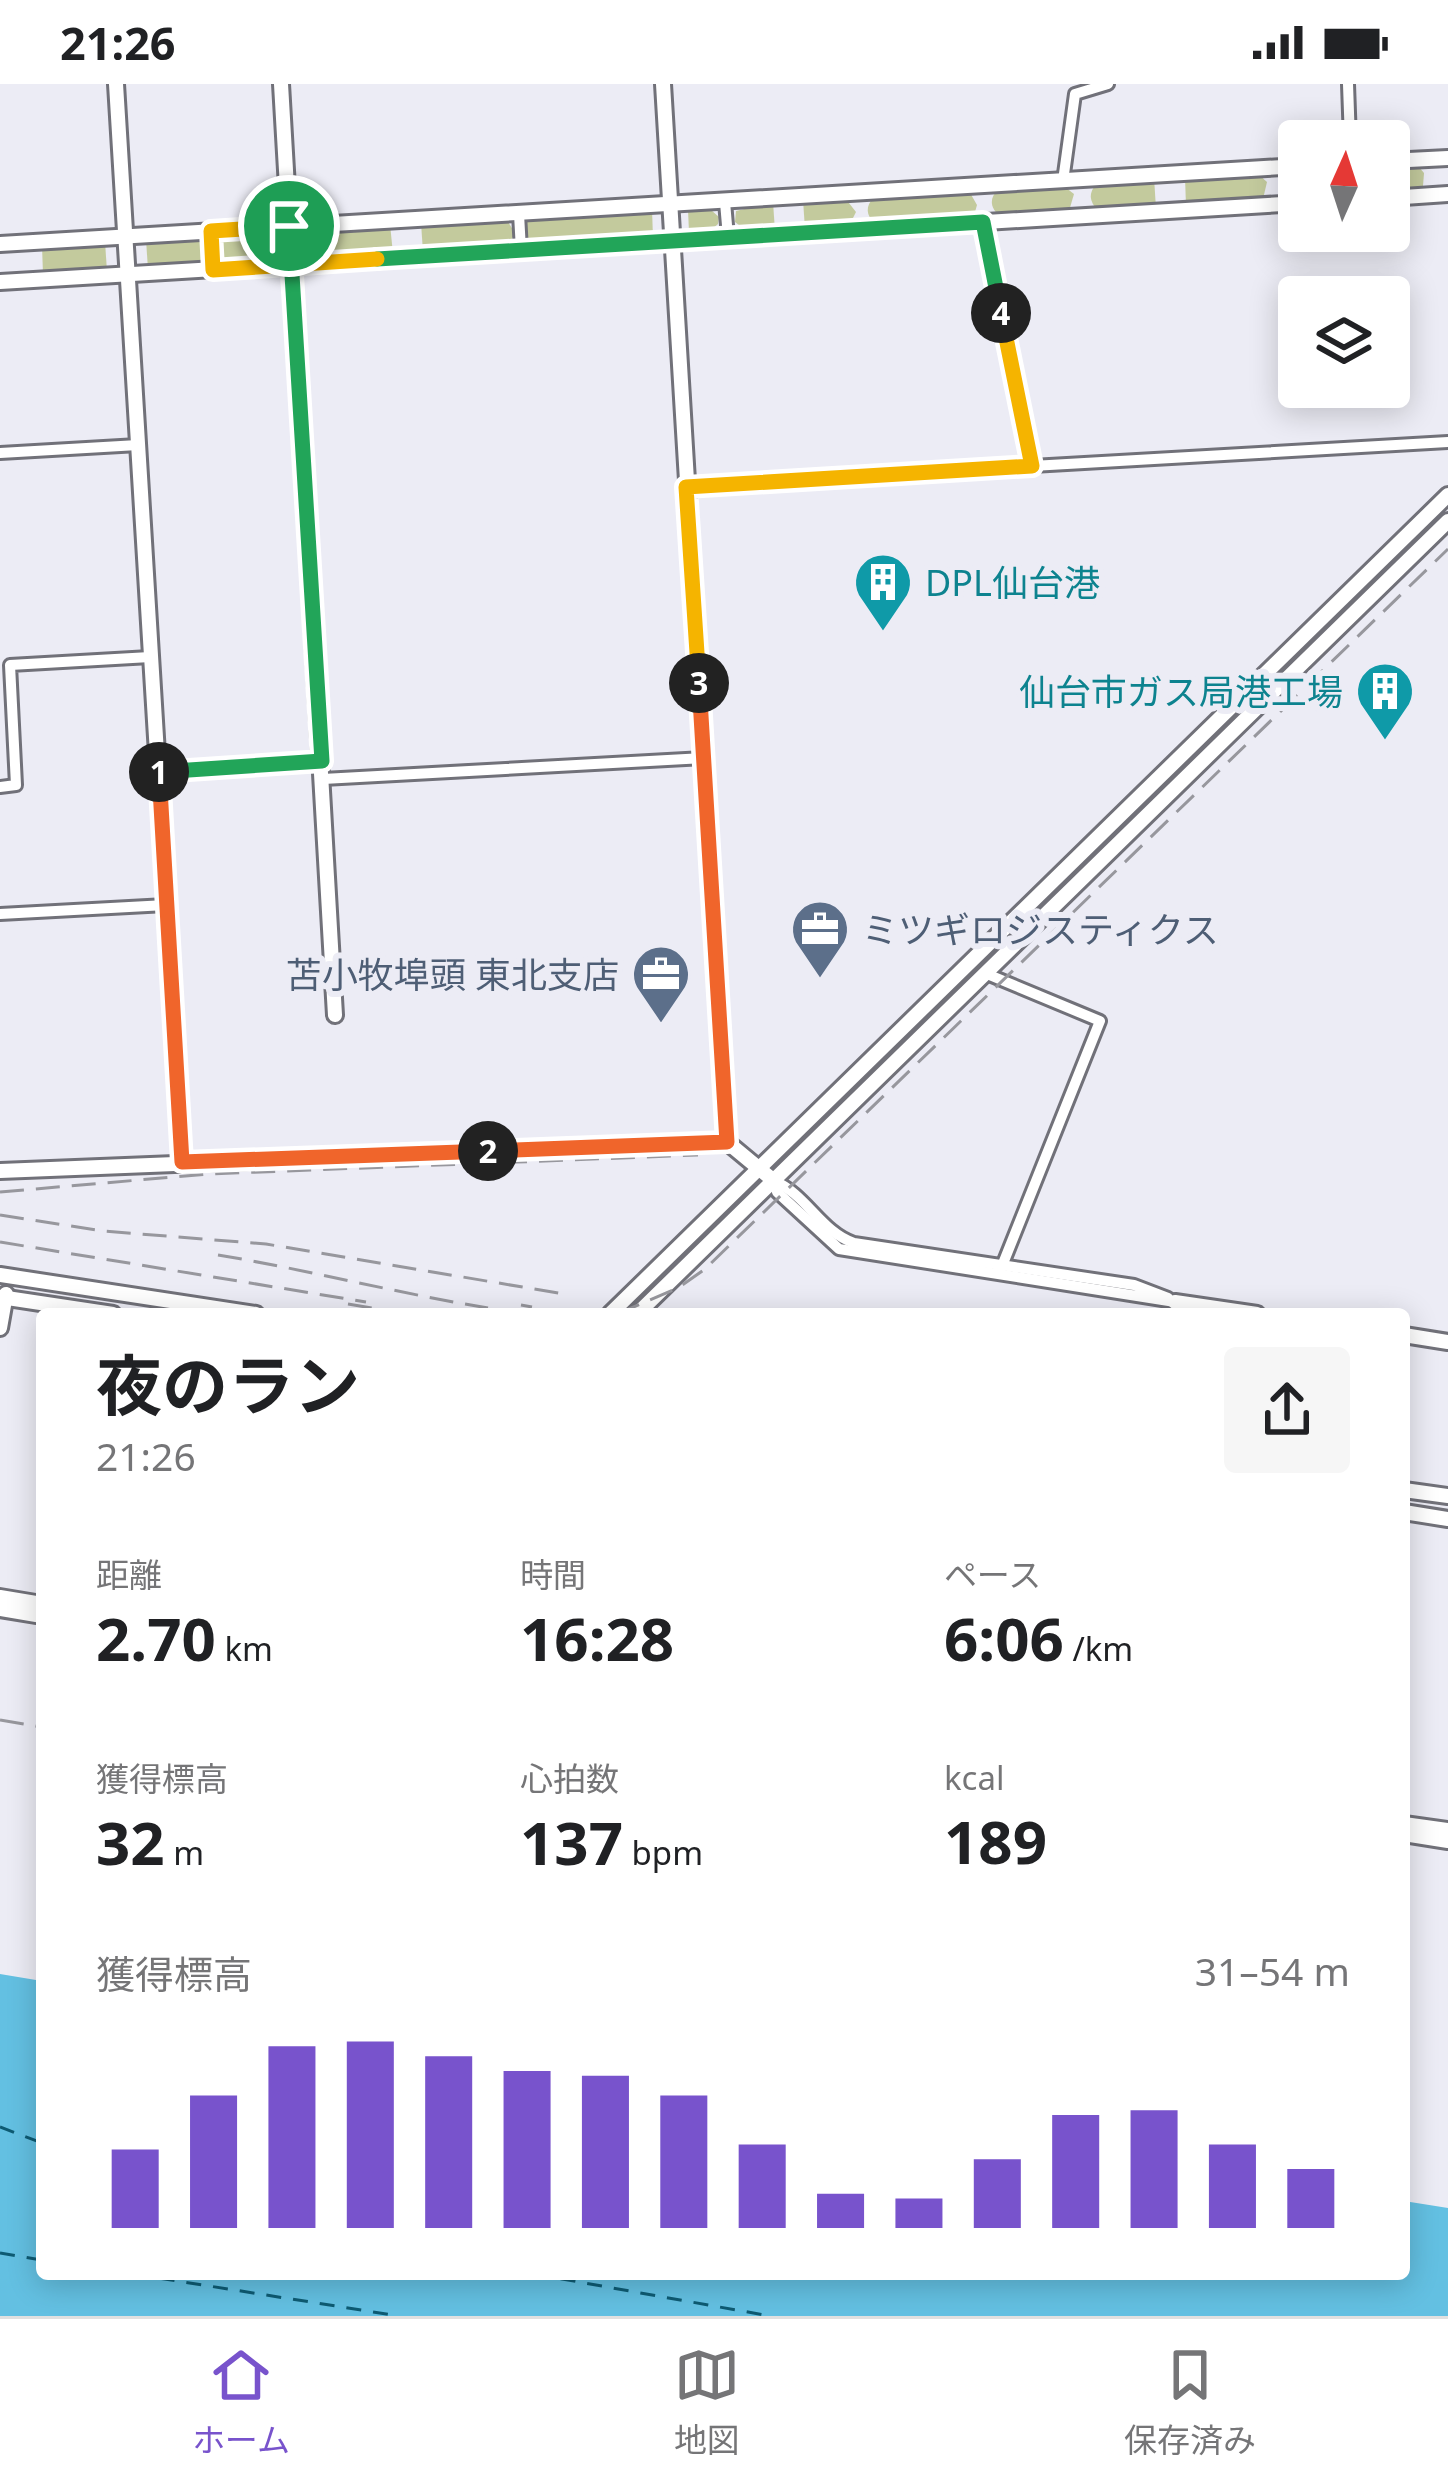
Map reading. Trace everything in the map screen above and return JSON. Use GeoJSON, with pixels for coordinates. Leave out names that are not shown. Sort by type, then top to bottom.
{"type":"FeatureCollection","features":[{"type":"Feature","properties":{"kind":"street"},"geometry":{"type":"LineString","coordinates":[[116,84],[182,1162]]}},
{"type":"Feature","properties":{"kind":"street"},"geometry":{"type":"LineString","coordinates":[[281,84],[334,1015]]}},
{"type":"Feature","properties":{"kind":"street"},"geometry":{"type":"LineString","coordinates":[[663,84],[727,1142]]}},
{"type":"Feature","properties":{"kind":"street"},"geometry":{"type":"LineString","coordinates":[[1063,181],[1075,94],[1108,84]]}},
{"type":"Feature","properties":{"kind":"street"},"geometry":{"type":"LineString","coordinates":[[1348,84],[1349,120]]}},
{"type":"Feature","properties":{"kind":"street"},"geometry":{"type":"LineString","coordinates":[[1410,160],[1448,158]]}},
{"type":"Feature","properties":{"kind":"street"},"geometry":{"type":"LineString","coordinates":[[0,244],[1278,167]]}},
{"type":"Feature","properties":{"kind":"street"},"geometry":{"type":"LineString","coordinates":[[1410,197],[1448,194]]}},
{"type":"Feature","properties":{"kind":"street"},"geometry":{"type":"LineString","coordinates":[[724,202],[728,237]]}},
{"type":"Feature","properties":{"kind":"street"},"geometry":{"type":"LineString","coordinates":[[0,282],[1278,204]]}},
{"type":"Feature","properties":{"kind":"street"},"geometry":{"type":"LineString","coordinates":[[519,214],[521,250]]}},
{"type":"Feature","properties":{"kind":"street"},"geometry":{"type":"LineString","coordinates":[[983,222],[1032,466]]}},
{"type":"Feature","properties":{"kind":"street"},"geometry":{"type":"LineString","coordinates":[[211,231],[213,270]]}},
{"type":"Feature","properties":{"kind":"street"},"geometry":{"type":"LineString","coordinates":[[686,487],[1448,442]]}},
{"type":"Feature","properties":{"kind":"street"},"geometry":{"type":"LineString","coordinates":[[0,453],[137,445]]}},
{"type":"Feature","properties":{"kind":"street"},"geometry":{"type":"LineString","coordinates":[[616,1308],[1448,495]]}},
{"type":"Feature","properties":{"kind":"street"},"geometry":{"type":"LineString","coordinates":[[643,1308],[1448,521]]}},
{"type":"Feature","properties":{"kind":"street"},"geometry":{"type":"LineString","coordinates":[[0,787],[16,785],[10,665],[150,657]]}},
{"type":"Feature","properties":{"kind":"street"},"geometry":{"type":"LineString","coordinates":[[323,779],[704,758]]}},
{"type":"Feature","properties":{"kind":"street"},"geometry":{"type":"LineString","coordinates":[[157,772],[322,761]]}},
{"type":"Feature","properties":{"kind":"street"},"geometry":{"type":"LineString","coordinates":[[1145,791],[1158,804]]}},
{"type":"Feature","properties":{"kind":"street"},"geometry":{"type":"LineString","coordinates":[[0,914],[166,905]]}},
{"type":"Feature","properties":{"kind":"street"},"geometry":{"type":"LineString","coordinates":[[987,974],[1100,1021],[1000,1270]]}},
{"type":"Feature","properties":{"kind":"street"},"geometry":{"type":"LineString","coordinates":[[0,1171],[727,1142],[773,1181],[789,1188],[844,1239],[1000,1270],[1134,1285],[1175,1302],[1216,1308]]}},
{"type":"Feature","properties":{"kind":"street"},"geometry":{"type":"LineString","coordinates":[[0,1328],[4,1276],[216,1308]]}},
{"type":"Feature","properties":{"kind":"street"},"geometry":{"type":"LineString","coordinates":[[2,1297],[74,1308]]}},
{"type":"Feature","properties":{"kind":"street"},"geometry":{"type":"LineString","coordinates":[[1410,1336],[1448,1342]]}},
{"type":"Feature","properties":{"kind":"street"},"geometry":{"type":"LineString","coordinates":[[1410,1491],[1448,1496]]}},
{"type":"Feature","properties":{"kind":"street"},"geometry":{"type":"LineString","coordinates":[[1410,1514],[1448,1519]]}},
{"type":"Feature","properties":{"kind":"street"},"geometry":{"type":"LineString","coordinates":[[0,1597],[36,1603]]}},
{"type":"Feature","properties":{"kind":"street"},"geometry":{"type":"LineString","coordinates":[[0,1609],[36,1615]]}},
{"type":"Feature","properties":{"kind":"street"},"geometry":{"type":"LineString","coordinates":[[1410,1825],[1448,1830]]}},
{"type":"Feature","properties":{"kind":"street"},"geometry":{"type":"LineString","coordinates":[[1410,1835],[1448,1841]]}},
{"type":"Feature","properties":{"kind":"green space"},"geometry":{"type":"Polygon","coordinates":[[[1410,166],[1424,173],[1423,186],[1410,189],[1410,166]]]}},
{"type":"Feature","properties":{"kind":"green space"},"geometry":{"type":"Polygon","coordinates":[[[1257,173],[1267,182],[1263,199],[1186,206],[1185,177],[1257,173]]]}},
{"type":"Feature","properties":{"kind":"green space"},"geometry":{"type":"Polygon","coordinates":[[[1154,178],[1156,208],[1098,210],[1091,200],[1097,184],[1154,178]]]}},
{"type":"Feature","properties":{"kind":"green space"},"geometry":{"type":"Polygon","coordinates":[[[1061,184],[1074,194],[1069,211],[1000,216],[993,206],[998,190],[1061,184]]]}},
{"type":"Feature","properties":{"kind":"green space"},"geometry":{"type":"Polygon","coordinates":[[[969,191],[977,205],[962,220],[875,223],[868,214],[874,197],[969,191]]]}},
{"type":"Feature","properties":{"kind":"green space"},"geometry":{"type":"Polygon","coordinates":[[[845,198],[856,212],[850,224],[805,229],[803,200],[845,198]]]}},
{"type":"Feature","properties":{"kind":"green space"},"geometry":{"type":"Polygon","coordinates":[[[773,202],[775,231],[744,229],[735,222],[736,211],[773,202]]]}},
{"type":"Feature","properties":{"kind":"green space"},"geometry":{"type":"Polygon","coordinates":[[[652,209],[653,238],[532,244],[525,235],[530,218],[652,209]]]}},
{"type":"Feature","properties":{"kind":"green space"},"geometry":{"type":"Polygon","coordinates":[[[688,210],[711,210],[719,217],[718,224],[710,231],[689,232],[688,210]]]}},
{"type":"Feature","properties":{"kind":"green space"},"geometry":{"type":"Polygon","coordinates":[[[507,220],[515,233],[509,244],[423,252],[421,223],[507,220]]]}},
{"type":"Feature","properties":{"kind":"green space"},"geometry":{"type":"Polygon","coordinates":[[[390,224],[393,254],[309,259],[307,230],[390,224]]]}},
{"type":"Feature","properties":{"kind":"green space"},"geometry":{"type":"Polygon","coordinates":[[[273,232],[275,262],[223,263],[218,257],[216,247],[222,237],[273,232]]]}},
{"type":"Feature","properties":{"kind":"green space"},"geometry":{"type":"Polygon","coordinates":[[[197,237],[208,251],[202,262],[148,269],[146,240],[197,237]]]}},
{"type":"Feature","properties":{"kind":"green space"},"geometry":{"type":"Polygon","coordinates":[[[105,242],[107,271],[43,275],[42,245],[105,242]]]}},
{"type":"Feature","properties":{"kind":"water"},"geometry":{"type":"Polygon","coordinates":[[[0,1974],[36,1980],[36,2280],[1410,2280],[1410,2202],[1448,2208],[1448,2316],[0,2316],[0,1974]]]}},
{"type":"Feature","properties":{"kind":"ferry route"},"geometry":{"type":"LineString","coordinates":[[0,2127],[36,2141]]}},
{"type":"Feature","properties":{"kind":"ferry route"},"geometry":{"type":"LineString","coordinates":[[0,2253],[36,2259]]}},
{"type":"Feature","properties":{"kind":"ferry route"},"geometry":{"type":"LineString","coordinates":[[171,2280],[399,2316]]}},
{"type":"Feature","properties":{"kind":"ferry route"},"geometry":{"type":"LineString","coordinates":[[568,2280],[770,2316]]}},
{"type":"Feature","properties":{"kind":"railway"},"geometry":{"type":"LineString","coordinates":[[631,1308],[678,1288],[705,1269],[1448,549]]}},
{"type":"Feature","properties":{"kind":"railway"},"geometry":{"type":"LineString","coordinates":[[0,1192],[208,1174],[698,1155]]}},
{"type":"Feature","properties":{"kind":"railway"},"geometry":{"type":"LineString","coordinates":[[0,1215],[103,1231],[266,1244],[564,1294]]}},
{"type":"Feature","properties":{"kind":"railway"},"geometry":{"type":"LineString","coordinates":[[0,1242],[366,1302]]}},
{"type":"Feature","properties":{"kind":"railway"},"geometry":{"type":"LineString","coordinates":[[218,1255],[488,1308]]}},
{"type":"Feature","properties":{"kind":"railway"},"geometry":{"type":"LineString","coordinates":[[348,1304],[372,1308]]}},
{"type":"Feature","properties":{"kind":"railway"},"geometry":{"type":"LineString","coordinates":[[521,1305],[532,1307]]}},
{"type":"Feature","properties":{"kind":"railway"},"geometry":{"type":"LineString","coordinates":[[0,1720],[36,1726]]}},
{"type":"Feature","properties":{"kind":"place","name":"DPL仙台港"},"geometry":{"type":"Point","coordinates":[883,633]}},
{"type":"Feature","properties":{"kind":"place","name":"仙台市ガス局港工場"},"geometry":{"type":"Point","coordinates":[1385,742]}},
{"type":"Feature","properties":{"kind":"place","name":"ミツギロジスティクス"},"geometry":{"type":"Point","coordinates":[820,980]}},
{"type":"Feature","properties":{"kind":"place","name":"苫小牧埠頭 東北支店"},"geometry":{"type":"Point","coordinates":[661,1025]}},
{"type":"Feature","properties":{"kind":"route"},"geometry":{"type":"LineString","coordinates":[[289,226],[211,231],[213,270],[291,265],[521,250],[686,239],[983,222],[1032,466],[686,487],[727,1142],[182,1162],[157,772],[322,761],[291,265],[289,226]]}}]}
